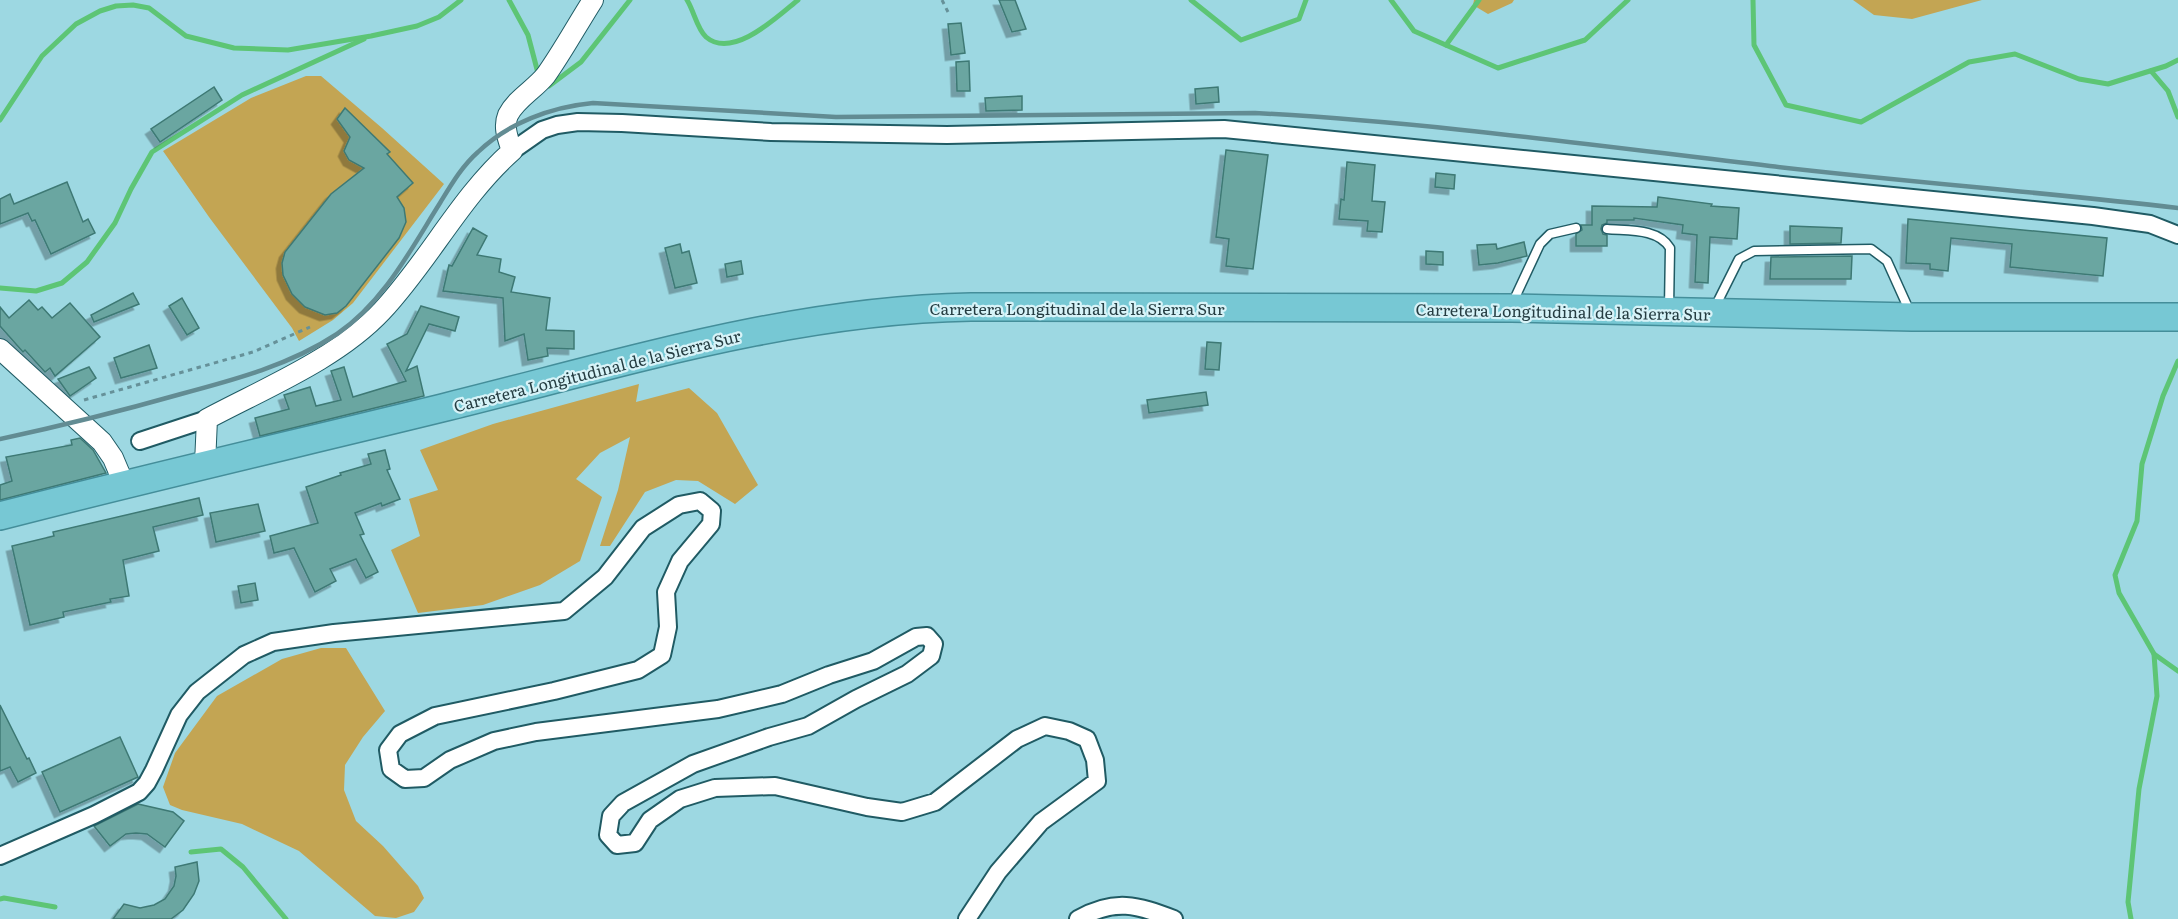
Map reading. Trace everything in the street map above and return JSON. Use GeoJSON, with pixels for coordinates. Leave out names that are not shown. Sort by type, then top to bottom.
{"type":"FeatureCollection","features":[{"type":"Feature","properties":{"kind":"highway","name":"Carretera Longitudinal de la Sierra Sur"},"geometry":{"type":"LineString","coordinates":[[0,516],[205,464],[443,408],[676,348],[764,329],[853,315],[971,307],[1511,308],[1912,317],[2178,317]]}},
{"type":"Feature","properties":{"kind":"street"},"geometry":{"type":"LineString","coordinates":[[512,151],[506,124],[509,114],[515,104],[542,79],[593,0]]}},
{"type":"Feature","properties":{"kind":"street"},"geometry":{"type":"LineString","coordinates":[[140,441],[207,419],[323,357],[365,328],[398,293],[486,177],[512,151],[542,130],[578,122],[771,132],[947,135],[1224,129],[2092,216],[2150,224],[2178,236]]}},
{"type":"Feature","properties":{"kind":"street"},"geometry":{"type":"LineString","coordinates":[[0,349],[102,442],[113,458],[124,484]]}},
{"type":"Feature","properties":{"kind":"street"},"geometry":{"type":"LineString","coordinates":[[205,464],[207,419]]}},
{"type":"Feature","properties":{"kind":"street"},"geometry":{"type":"LineString","coordinates":[[0,856],[94,815],[139,792],[154,770],[179,716],[197,692],[244,655],[273,642],[334,633],[564,611],[605,577],[643,528],[678,505],[700,501],[712,511],[711,524],[680,561],[666,592],[668,627],[662,655],[638,670],[554,691],[435,716],[400,734],[388,750],[391,769],[405,778],[424,778],[450,759],[494,741],[536,732],[718,709],[782,694],[829,675],[873,661],[916,638],[927,636],[934,644],[932,657],[907,674],[808,726],[769,736],[693,764],[623,803],[611,816],[608,835],[617,845],[635,843],[650,820],[680,799],[715,788],[775,786],[867,807],[902,812],[935,802],[1017,739],[1045,726],[1069,732],[1087,740],[1095,760],[1097,781],[1041,822],[998,872],[967,919]]}},
{"type":"Feature","properties":{"kind":"street"},"geometry":{"type":"LineString","coordinates":[[1078,919],[1102,907],[1118,905],[1142,907],[1174,919]]}},
{"type":"Feature","properties":{"kind":"lane"},"geometry":{"type":"LineString","coordinates":[[1511,308],[1540,244],[1550,234],[1576,228]]}},
{"type":"Feature","properties":{"kind":"lane"},"geometry":{"type":"LineString","coordinates":[[1607,229],[1657,235],[1666,241],[1670,248],[1669,312]]}},
{"type":"Feature","properties":{"kind":"lane"},"geometry":{"type":"LineString","coordinates":[[1712,314],[1732,270],[1746,254],[1754,251],[1871,249],[1887,261],[1912,317]]}},
{"type":"Feature","properties":{"kind":"path"},"geometry":{"type":"LineString","coordinates":[[942,1],[948,12]]}},
{"type":"Feature","properties":{"kind":"path"},"geometry":{"type":"LineString","coordinates":[[64,405],[253,352],[310,327]]}},
{"type":"Feature","properties":{"kind":"shaded area"},"geometry":{"type":"Polygon","coordinates":[[[1474,0],[1514,0],[1488,14],[1473,5],[1474,0]]]}},
{"type":"Feature","properties":{"kind":"shaded area"},"geometry":{"type":"Polygon","coordinates":[[[1853,0],[1982,0],[1912,19],[1874,15],[1853,0]]]}},
{"type":"Feature","properties":{"kind":"shaded area"},"geometry":{"type":"Polygon","coordinates":[[[306,76],[321,76],[444,184],[353,303],[333,320],[299,341],[292,328],[163,151],[251,98],[306,76]]]}},
{"type":"Feature","properties":{"kind":"shaded area"},"geometry":{"type":"Polygon","coordinates":[[[639,384],[636,402],[689,388],[717,413],[758,485],[735,504],[698,481],[676,480],[645,492],[610,546],[600,546],[618,490],[630,437],[600,453],[576,479],[602,497],[580,561],[540,585],[483,605],[418,613],[391,550],[420,536],[409,499],[438,490],[420,450],[493,424],[639,384]]]}},
{"type":"Feature","properties":{"kind":"shaded area"},"geometry":{"type":"Polygon","coordinates":[[[321,648],[346,648],[385,711],[363,737],[345,765],[344,790],[356,821],[383,846],[418,886],[424,898],[414,912],[396,918],[375,916],[299,851],[242,824],[170,805],[163,787],[175,753],[217,696],[282,659],[321,648]]]}},
{"type":"Feature","properties":{"kind":"building"},"geometry":{"type":"Polygon","coordinates":[[[999,0],[1015,0],[1026,29],[1012,32],[999,0]]]}},
{"type":"Feature","properties":{"kind":"building"},"geometry":{"type":"Polygon","coordinates":[[[961,23],[965,53],[951,55],[948,24],[961,23]]]}},
{"type":"Feature","properties":{"kind":"building"},"geometry":{"type":"Polygon","coordinates":[[[969,61],[970,91],[957,91],[956,62],[969,61]]]}},
{"type":"Feature","properties":{"kind":"building"},"geometry":{"type":"Polygon","coordinates":[[[214,87],[222,100],[160,142],[151,129],[214,87]]]}},
{"type":"Feature","properties":{"kind":"building"},"geometry":{"type":"Polygon","coordinates":[[[1218,87],[1219,102],[1196,104],[1195,89],[1218,87]]]}},
{"type":"Feature","properties":{"kind":"building"},"geometry":{"type":"Polygon","coordinates":[[[1022,96],[1022,110],[986,111],[985,98],[1022,96]]]}},
{"type":"Feature","properties":{"kind":"building"},"geometry":{"type":"Polygon","coordinates":[[[345,108],[390,152],[387,154],[413,183],[397,197],[404,208],[406,222],[399,238],[346,306],[337,313],[325,315],[305,307],[292,294],[283,275],[282,263],[285,252],[331,194],[364,168],[349,160],[344,151],[350,137],[337,119],[345,108]]]}},
{"type":"Feature","properties":{"kind":"building"},"geometry":{"type":"Polygon","coordinates":[[[1226,150],[1268,155],[1253,269],[1226,266],[1229,239],[1216,237],[1226,150]]]}},
{"type":"Feature","properties":{"kind":"building"},"geometry":{"type":"Polygon","coordinates":[[[1347,162],[1375,165],[1372,201],[1385,202],[1382,232],[1367,231],[1368,221],[1339,219],[1341,199],[1344,200],[1347,162]]]}},
{"type":"Feature","properties":{"kind":"building"},"geometry":{"type":"Polygon","coordinates":[[[1436,173],[1455,175],[1454,189],[1435,187],[1436,173]]]}},
{"type":"Feature","properties":{"kind":"building"},"geometry":{"type":"Polygon","coordinates":[[[67,182],[83,222],[88,219],[95,233],[51,254],[35,220],[32,221],[28,213],[0,224],[0,199],[10,194],[14,204],[67,182]]]}},
{"type":"Feature","properties":{"kind":"building"},"geometry":{"type":"Polygon","coordinates":[[[1658,197],[1739,208],[1737,239],[1710,237],[1708,283],[1695,282],[1697,235],[1682,233],[1683,225],[1634,218],[1634,220],[1607,220],[1601,229],[1603,234],[1607,235],[1607,246],[1576,246],[1576,234],[1582,230],[1581,225],[1592,225],[1592,206],[1657,207],[1658,197]]]}},
{"type":"Feature","properties":{"kind":"building"},"geometry":{"type":"Polygon","coordinates":[[[1908,219],[2107,238],[2103,276],[2010,267],[2012,244],[1951,238],[1948,271],[1930,269],[1930,264],[1906,263],[1908,219]]]}},
{"type":"Feature","properties":{"kind":"building"},"geometry":{"type":"Polygon","coordinates":[[[1790,226],[1842,228],[1841,243],[1790,244],[1790,226]]]}},
{"type":"Feature","properties":{"kind":"building"},"geometry":{"type":"Polygon","coordinates":[[[473,228],[487,236],[477,255],[501,259],[499,272],[515,277],[511,292],[550,298],[546,330],[574,331],[574,349],[547,348],[548,356],[528,360],[524,334],[505,341],[503,298],[443,291],[449,265],[452,266],[473,228]]]}},
{"type":"Feature","properties":{"kind":"building"},"geometry":{"type":"Polygon","coordinates":[[[1524,242],[1527,256],[1479,265],[1477,245],[1496,244],[1497,249],[1524,242]]]}},
{"type":"Feature","properties":{"kind":"building"},"geometry":{"type":"Polygon","coordinates":[[[680,244],[682,253],[689,251],[697,283],[675,288],[665,248],[680,244]]]}},
{"type":"Feature","properties":{"kind":"building"},"geometry":{"type":"Polygon","coordinates":[[[1426,251],[1443,252],[1443,265],[1426,264],[1426,251]]]}},
{"type":"Feature","properties":{"kind":"building"},"geometry":{"type":"Polygon","coordinates":[[[1852,256],[1851,279],[1770,279],[1771,257],[1852,256]]]}},
{"type":"Feature","properties":{"kind":"building"},"geometry":{"type":"Polygon","coordinates":[[[741,261],[743,274],[727,277],[725,264],[741,261]]]}},
{"type":"Feature","properties":{"kind":"building"},"geometry":{"type":"Polygon","coordinates":[[[133,293],[139,304],[94,322],[91,315],[133,293]]]}},
{"type":"Feature","properties":{"kind":"building"},"geometry":{"type":"Polygon","coordinates":[[[182,298],[199,328],[187,335],[169,306],[182,298]]]}},
{"type":"Feature","properties":{"kind":"building"},"geometry":{"type":"Polygon","coordinates":[[[29,300],[38,310],[42,307],[52,318],[70,303],[100,337],[55,376],[50,368],[45,372],[25,350],[23,352],[0,326],[0,307],[9,318],[29,300]]]}},
{"type":"Feature","properties":{"kind":"building"},"geometry":{"type":"Polygon","coordinates":[[[421,306],[459,317],[455,331],[429,324],[406,371],[417,366],[424,396],[260,436],[255,418],[289,409],[284,395],[310,387],[316,406],[341,400],[331,371],[344,367],[353,397],[406,381],[387,344],[407,334],[421,306]]]}},
{"type":"Feature","properties":{"kind":"building"},"geometry":{"type":"Polygon","coordinates":[[[1207,342],[1221,343],[1219,370],[1205,369],[1207,342]]]}},
{"type":"Feature","properties":{"kind":"building"},"geometry":{"type":"Polygon","coordinates":[[[149,345],[157,368],[121,378],[114,358],[149,345]]]}},
{"type":"Feature","properties":{"kind":"building"},"geometry":{"type":"Polygon","coordinates":[[[89,367],[96,378],[70,396],[58,379],[89,367]]]}},
{"type":"Feature","properties":{"kind":"building"},"geometry":{"type":"Polygon","coordinates":[[[1206,392],[1208,405],[1149,413],[1147,400],[1206,392]]]}},
{"type":"Feature","properties":{"kind":"building"},"geometry":{"type":"Polygon","coordinates":[[[80,438],[93,450],[106,473],[0,500],[0,485],[12,481],[6,457],[72,445],[71,440],[80,438]]]}},
{"type":"Feature","properties":{"kind":"building"},"geometry":{"type":"Polygon","coordinates":[[[385,450],[390,469],[387,470],[400,499],[382,506],[381,503],[355,513],[364,534],[360,535],[378,572],[366,578],[356,559],[330,569],[336,581],[315,592],[294,548],[274,553],[270,536],[318,523],[306,487],[341,475],[340,473],[371,464],[368,454],[385,450]]]}},
{"type":"Feature","properties":{"kind":"building"},"geometry":{"type":"Polygon","coordinates":[[[199,498],[203,515],[153,527],[159,551],[123,560],[129,596],[63,612],[64,617],[30,625],[12,546],[54,536],[53,532],[199,498]]]}},
{"type":"Feature","properties":{"kind":"building"},"geometry":{"type":"Polygon","coordinates":[[[258,504],[265,531],[216,542],[210,513],[258,504]]]}},
{"type":"Feature","properties":{"kind":"building"},"geometry":{"type":"Polygon","coordinates":[[[255,583],[258,600],[241,603],[238,586],[255,583]]]}},
{"type":"Feature","properties":{"kind":"building"},"geometry":{"type":"Polygon","coordinates":[[[0,705],[36,773],[18,782],[10,767],[0,771],[0,705]]]}},
{"type":"Feature","properties":{"kind":"building"},"geometry":{"type":"Polygon","coordinates":[[[120,737],[138,777],[60,812],[42,772],[120,737]]]}},
{"type":"Feature","properties":{"kind":"building"},"geometry":{"type":"Polygon","coordinates":[[[138,804],[173,812],[184,821],[165,847],[147,834],[136,833],[126,834],[110,846],[94,826],[138,804]]]}},
{"type":"Feature","properties":{"kind":"building"},"geometry":{"type":"Polygon","coordinates":[[[197,862],[199,881],[194,894],[183,910],[171,919],[113,919],[124,904],[140,908],[154,905],[165,899],[174,886],[175,867],[197,862]]]}},
{"type":"Feature","properties":{"kind":"waterway"},"geometry":{"type":"LineString","coordinates":[[0,120],[42,56],[76,24],[100,11],[116,6],[133,5],[149,8],[186,36],[234,48],[288,50],[417,26],[439,17],[461,0]]}},
{"type":"Feature","properties":{"kind":"waterway"},"geometry":{"type":"LineString","coordinates":[[509,0],[528,35],[539,77]]}},
{"type":"Feature","properties":{"kind":"waterway"},"geometry":{"type":"LineString","coordinates":[[544,83],[549,86],[581,62],[630,0]]}},
{"type":"Feature","properties":{"kind":"waterway"},"geometry":{"type":"LineString","coordinates":[[687,0],[700,29],[706,37],[717,43],[742,40],[767,25],[798,0]]}},
{"type":"Feature","properties":{"kind":"waterway"},"geometry":{"type":"LineString","coordinates":[[1191,0],[1241,40],[1299,19],[1306,0]]}},
{"type":"Feature","properties":{"kind":"waterway"},"geometry":{"type":"LineString","coordinates":[[1391,0],[1414,31],[1498,68],[1585,40],[1628,0]]}},
{"type":"Feature","properties":{"kind":"waterway"},"geometry":{"type":"LineString","coordinates":[[1446,45],[1479,0]]}},
{"type":"Feature","properties":{"kind":"waterway"},"geometry":{"type":"LineString","coordinates":[[1753,0],[1754,45],[1786,105],[1861,122],[1969,62],[2015,54],[2079,79],[2108,84],[2178,60]]}},
{"type":"Feature","properties":{"kind":"waterway"},"geometry":{"type":"LineString","coordinates":[[0,288],[36,291],[62,283],[87,262],[115,223],[152,152],[242,95],[364,39]]}},
{"type":"Feature","properties":{"kind":"waterway"},"geometry":{"type":"LineString","coordinates":[[2151,71],[2168,91],[2178,117]]}},
{"type":"Feature","properties":{"kind":"waterway"},"geometry":{"type":"LineString","coordinates":[[2178,361],[2163,396],[2142,464],[2137,521],[2115,575],[2119,593],[2154,654],[2178,671]]}},
{"type":"Feature","properties":{"kind":"waterway"},"geometry":{"type":"LineString","coordinates":[[2131,919],[2128,902],[2139,789],[2157,696],[2154,654]]}},
{"type":"Feature","properties":{"kind":"waterway"},"geometry":{"type":"LineString","coordinates":[[191,852],[221,849],[243,867],[286,919]]}},
{"type":"Feature","properties":{"kind":"waterway"},"geometry":{"type":"LineString","coordinates":[[0,899],[55,907]]}},
{"type":"Feature","properties":{"kind":"railway"},"geometry":{"type":"LineString","coordinates":[[0,439],[91,418],[221,383],[281,363],[319,345],[354,321],[383,291],[457,176],[478,152],[503,133],[531,118],[562,108],[593,103],[836,117],[1255,113],[1319,117],[1448,128],[1821,172],[2178,208]]}}]}
